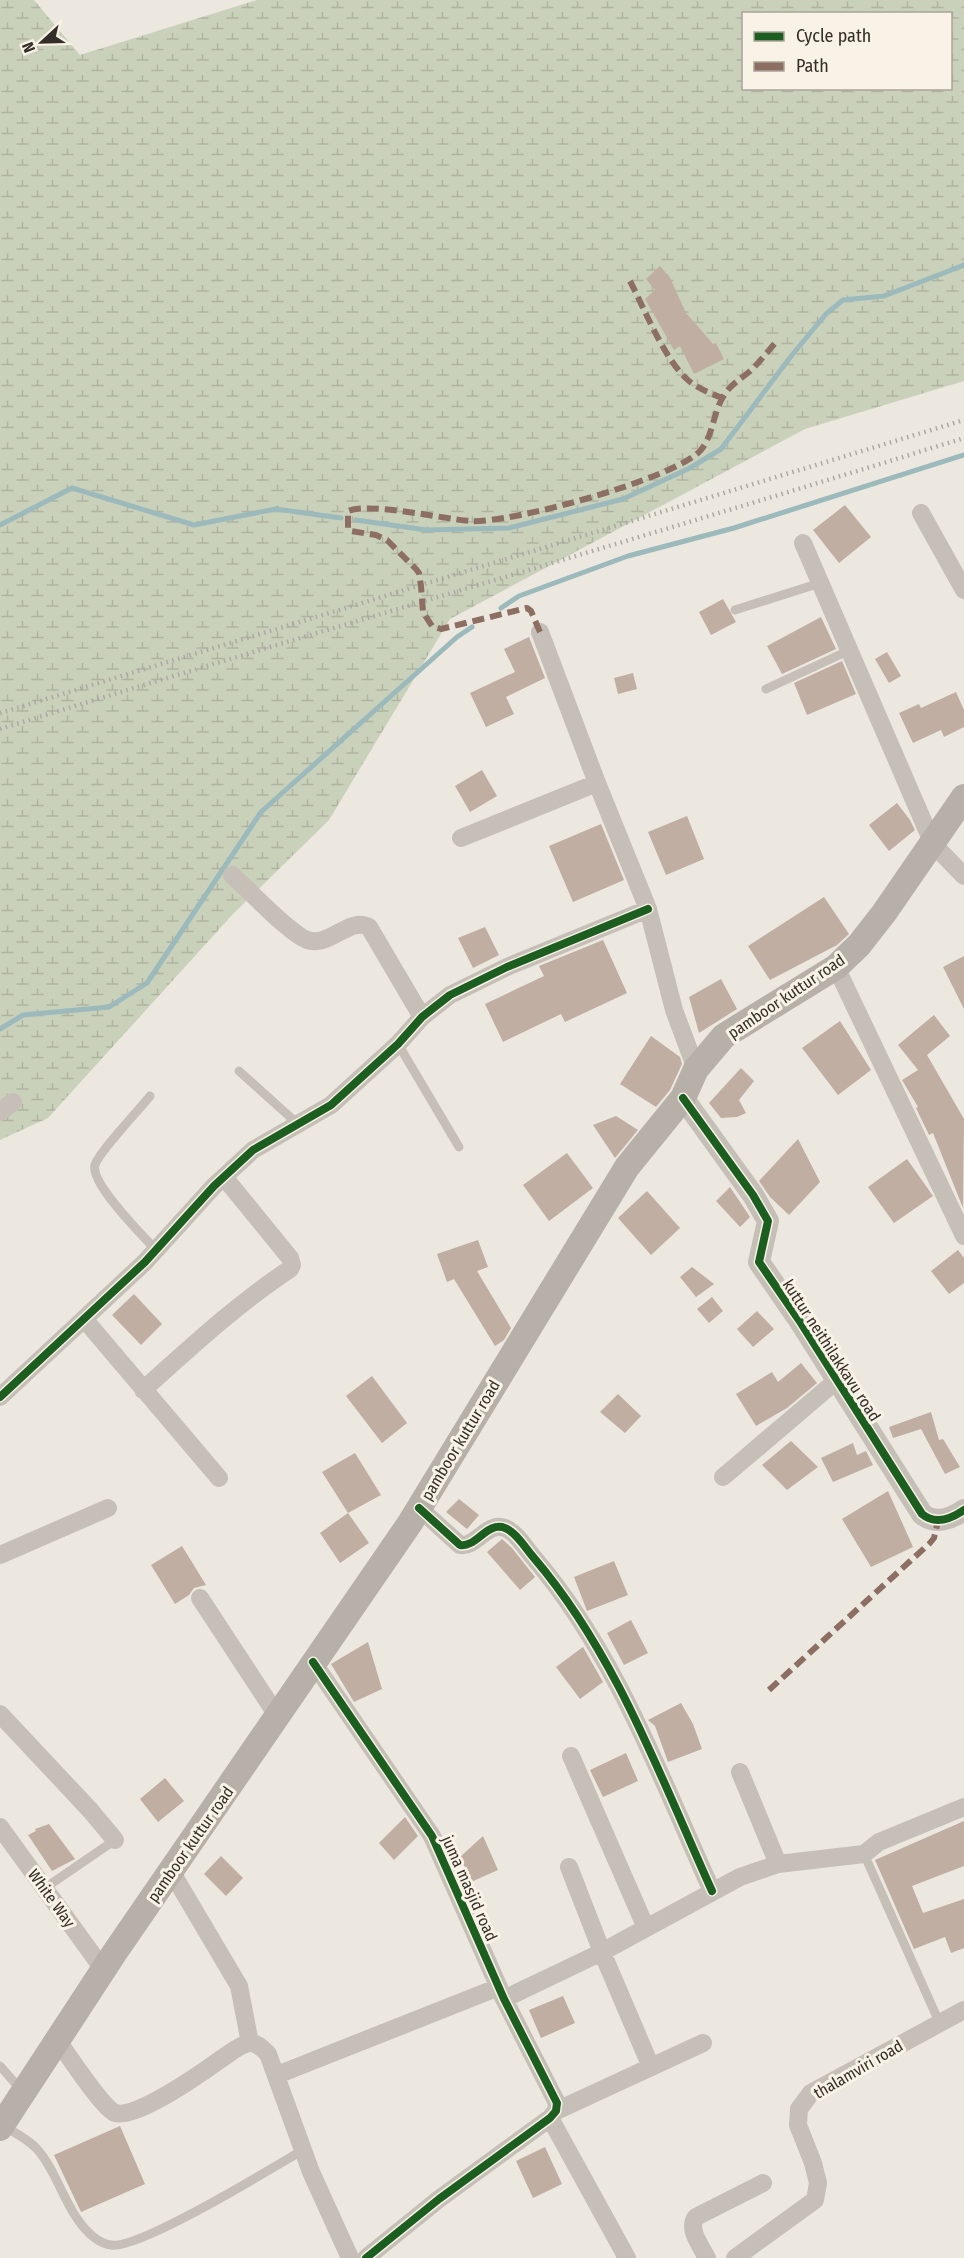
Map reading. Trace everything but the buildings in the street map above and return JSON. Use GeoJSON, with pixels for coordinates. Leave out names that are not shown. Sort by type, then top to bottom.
{"type":"FeatureCollection","features":[{"type":"Feature","properties":{"kind":"main road","name":"pamboor kuttur road"},"geometry":{"type":"LineString","coordinates":[[1,2127],[171,1870],[278,1717],[419,1508],[627,1167],[682,1098],[696,1069],[724,1036],[836,967],[859,945],[964,798]]}},
{"type":"Feature","properties":{"kind":"street"},"geometry":{"type":"LineString","coordinates":[[921,513],[964,590]]}},
{"type":"Feature","properties":{"kind":"street"},"geometry":{"type":"LineString","coordinates":[[803,543],[933,844],[964,876]]}},
{"type":"Feature","properties":{"kind":"street"},"geometry":{"type":"LineString","coordinates":[[540,632],[648,909],[674,1010],[696,1069]]}},
{"type":"Feature","properties":{"kind":"street"},"geometry":{"type":"LineString","coordinates":[[461,838],[597,783]]}},
{"type":"Feature","properties":{"kind":"street"},"geometry":{"type":"LineString","coordinates":[[232,875],[295,933],[308,941],[325,940],[355,926],[364,924],[369,927],[422,1017]]}},
{"type":"Feature","properties":{"kind":"street"},"geometry":{"type":"LineString","coordinates":[[0,1397],[85,1320],[253,1150],[331,1106],[398,1044],[422,1017],[450,995],[507,967],[648,909]]}},
{"type":"Feature","properties":{"kind":"street"},"geometry":{"type":"LineString","coordinates":[[836,967],[964,1236]]}},
{"type":"Feature","properties":{"kind":"street","name":"kuttur neithilakkavu road"},"geometry":{"type":"LineString","coordinates":[[682,1098],[753,1195],[768,1221],[759,1262],[801,1323],[922,1514],[928,1520],[938,1521],[964,1510]]}},
{"type":"Feature","properties":{"kind":"street"},"geometry":{"type":"LineString","coordinates":[[143,1389],[225,1317],[268,1283],[290,1269],[292,1265],[290,1258],[224,1177]]}},
{"type":"Feature","properties":{"kind":"street"},"geometry":{"type":"LineString","coordinates":[[85,1320],[219,1478]]}},
{"type":"Feature","properties":{"kind":"street"},"geometry":{"type":"LineString","coordinates":[[723,1477],[836,1381]]}},
{"type":"Feature","properties":{"kind":"street"},"geometry":{"type":"LineString","coordinates":[[419,1508],[460,1545],[465,1545],[489,1530],[498,1527],[506,1528],[549,1576],[579,1618],[618,1684],[712,1891]]}},
{"type":"Feature","properties":{"kind":"street"},"geometry":{"type":"LineString","coordinates":[[0,1555],[108,1509]]}},
{"type":"Feature","properties":{"kind":"street"},"geometry":{"type":"LineString","coordinates":[[200,1598],[278,1717]]}},
{"type":"Feature","properties":{"kind":"street","name":"juma masjid road"},"geometry":{"type":"LineString","coordinates":[[313,1662],[432,1836],[501,1993],[557,2103],[553,2115],[627,2258]]}},
{"type":"Feature","properties":{"kind":"street"},"geometry":{"type":"LineString","coordinates":[[0,1714],[115,1840]]}},
{"type":"Feature","properties":{"kind":"street"},"geometry":{"type":"LineString","coordinates":[[571,1756],[646,1928]]}},
{"type":"Feature","properties":{"kind":"street"},"geometry":{"type":"LineString","coordinates":[[740,1772],[778,1864]]}},
{"type":"Feature","properties":{"kind":"street"},"geometry":{"type":"LineString","coordinates":[[277,2075],[501,1993],[602,1952],[748,1873],[778,1864],[864,1854],[879,1842],[964,1807]]}},
{"type":"Feature","properties":{"kind":"street","name":"White Way"},"geometry":{"type":"LineString","coordinates":[[0,1827],[104,1970]]}},
{"type":"Feature","properties":{"kind":"street"},"geometry":{"type":"LineString","coordinates":[[569,1867],[651,2067]]}},
{"type":"Feature","properties":{"kind":"street"},"geometry":{"type":"LineString","coordinates":[[171,1870],[239,1986],[250,2043]]}},
{"type":"Feature","properties":{"kind":"street","name":"thalamviri road"},"geometry":{"type":"LineString","coordinates":[[735,2258],[815,2200],[818,2183],[798,2125],[799,2109],[812,2093],[964,2010]]}},
{"type":"Feature","properties":{"kind":"street"},"geometry":{"type":"LineString","coordinates":[[58,2041],[104,2103],[116,2113],[129,2113],[166,2094],[238,2048],[250,2043],[258,2045],[268,2054],[303,2150],[350,2258]]}},
{"type":"Feature","properties":{"kind":"street"},"geometry":{"type":"LineString","coordinates":[[366,2258],[438,2199],[553,2115],[703,2043]]}},
{"type":"Feature","properties":{"kind":"street"},"geometry":{"type":"LineString","coordinates":[[707,2258],[692,2226],[696,2217],[763,2182]]}},
{"type":"Feature","properties":{"kind":"lane"},"geometry":{"type":"LineString","coordinates":[[735,610],[820,583]]}},
{"type":"Feature","properties":{"kind":"lane"},"geometry":{"type":"LineString","coordinates":[[766,689],[850,650]]}},
{"type":"Feature","properties":{"kind":"lane"},"geometry":{"type":"LineString","coordinates":[[398,1044],[459,1147]]}},
{"type":"Feature","properties":{"kind":"lane"},"geometry":{"type":"LineString","coordinates":[[239,1071],[298,1125]]}},
{"type":"Feature","properties":{"kind":"lane"},"geometry":{"type":"LineString","coordinates":[[150,1096],[98,1157],[94,1172],[100,1186],[156,1250]]}},
{"type":"Feature","properties":{"kind":"lane"},"geometry":{"type":"LineString","coordinates":[[45,1888],[115,1840]]}},
{"type":"Feature","properties":{"kind":"lane"},"geometry":{"type":"LineString","coordinates":[[864,1854],[941,2024]]}},
{"type":"Feature","properties":{"kind":"lane"},"geometry":{"type":"LineString","coordinates":[[0,2066],[23,2093]]}},
{"type":"Feature","properties":{"kind":"lane"},"geometry":{"type":"LineString","coordinates":[[1,2127],[28,2140],[38,2151],[77,2218],[98,2241],[111,2245],[122,2245],[143,2238],[222,2197],[303,2150]]}},
{"type":"Feature","properties":{"kind":"green space"},"geometry":{"type":"Polygon","coordinates":[[[0,0],[34,0],[80,55],[257,0],[964,0],[964,381],[805,429],[450,619],[329,820],[233,914],[48,1118],[0,1140],[0,0]]]}},
{"type":"Feature","properties":{"kind":"waterway"},"geometry":{"type":"LineString","coordinates":[[356,520],[426,530],[509,528],[623,499],[690,468],[721,449],[792,355],[826,314],[843,300],[884,296],[964,265]]}},
{"type":"Feature","properties":{"kind":"waterway"},"geometry":{"type":"LineString","coordinates":[[501,608],[519,596],[628,556],[734,528],[964,455]]}},
{"type":"Feature","properties":{"kind":"waterway"},"geometry":{"type":"LineString","coordinates":[[0,525],[72,488],[194,525],[276,509],[341,518]]}},
{"type":"Feature","properties":{"kind":"waterway"},"geometry":{"type":"LineString","coordinates":[[0,1029],[23,1015],[109,1007],[147,983],[261,812],[457,637],[472,627]]}},
{"type":"Feature","properties":{"kind":"railway"},"geometry":{"type":"LineString","coordinates":[[0,713],[964,420]]}},
{"type":"Feature","properties":{"kind":"railway"},"geometry":{"type":"LineString","coordinates":[[0,729],[964,438]]}},
{"type":"Feature","properties":{"kind":"marked path"},"geometry":{"type":"LineString","coordinates":[[630,281],[664,348],[680,372],[705,391],[722,398]]}},
{"type":"Feature","properties":{"kind":"marked path"},"geometry":{"type":"LineString","coordinates":[[540,632],[531,611],[527,608],[441,629],[432,626],[423,612],[419,573],[387,540],[376,535],[350,531],[348,511],[373,508],[470,521],[490,520],[553,508],[590,498],[658,474],[684,462],[700,451],[708,439],[725,393],[753,368],[777,341]]}},
{"type":"Feature","properties":{"kind":"marked path"},"geometry":{"type":"LineString","coordinates":[[769,1690],[930,1543],[934,1538],[938,1521]]}},
{"type":"Feature","properties":{"kind":"cycle path"},"geometry":{"type":"LineString","coordinates":[[0,1397],[145,1262],[214,1186],[253,1150],[331,1105],[398,1044],[422,1017],[450,995],[507,967],[648,909]]}},
{"type":"Feature","properties":{"kind":"cycle path"},"geometry":{"type":"LineString","coordinates":[[683,1098],[753,1195],[768,1221],[759,1262],[801,1323],[922,1514],[932,1519],[943,1520],[964,1510]]}},
{"type":"Feature","properties":{"kind":"cycle path"},"geometry":{"type":"LineString","coordinates":[[419,1508],[460,1545],[471,1543],[493,1528],[509,1530],[521,1541],[563,1595],[613,1675],[654,1760],[712,1891]]}},
{"type":"Feature","properties":{"kind":"cycle path"},"geometry":{"type":"LineString","coordinates":[[313,1662],[432,1836],[504,1999],[557,2103],[556,2111],[550,2118],[439,2199],[366,2258]]}}]}
